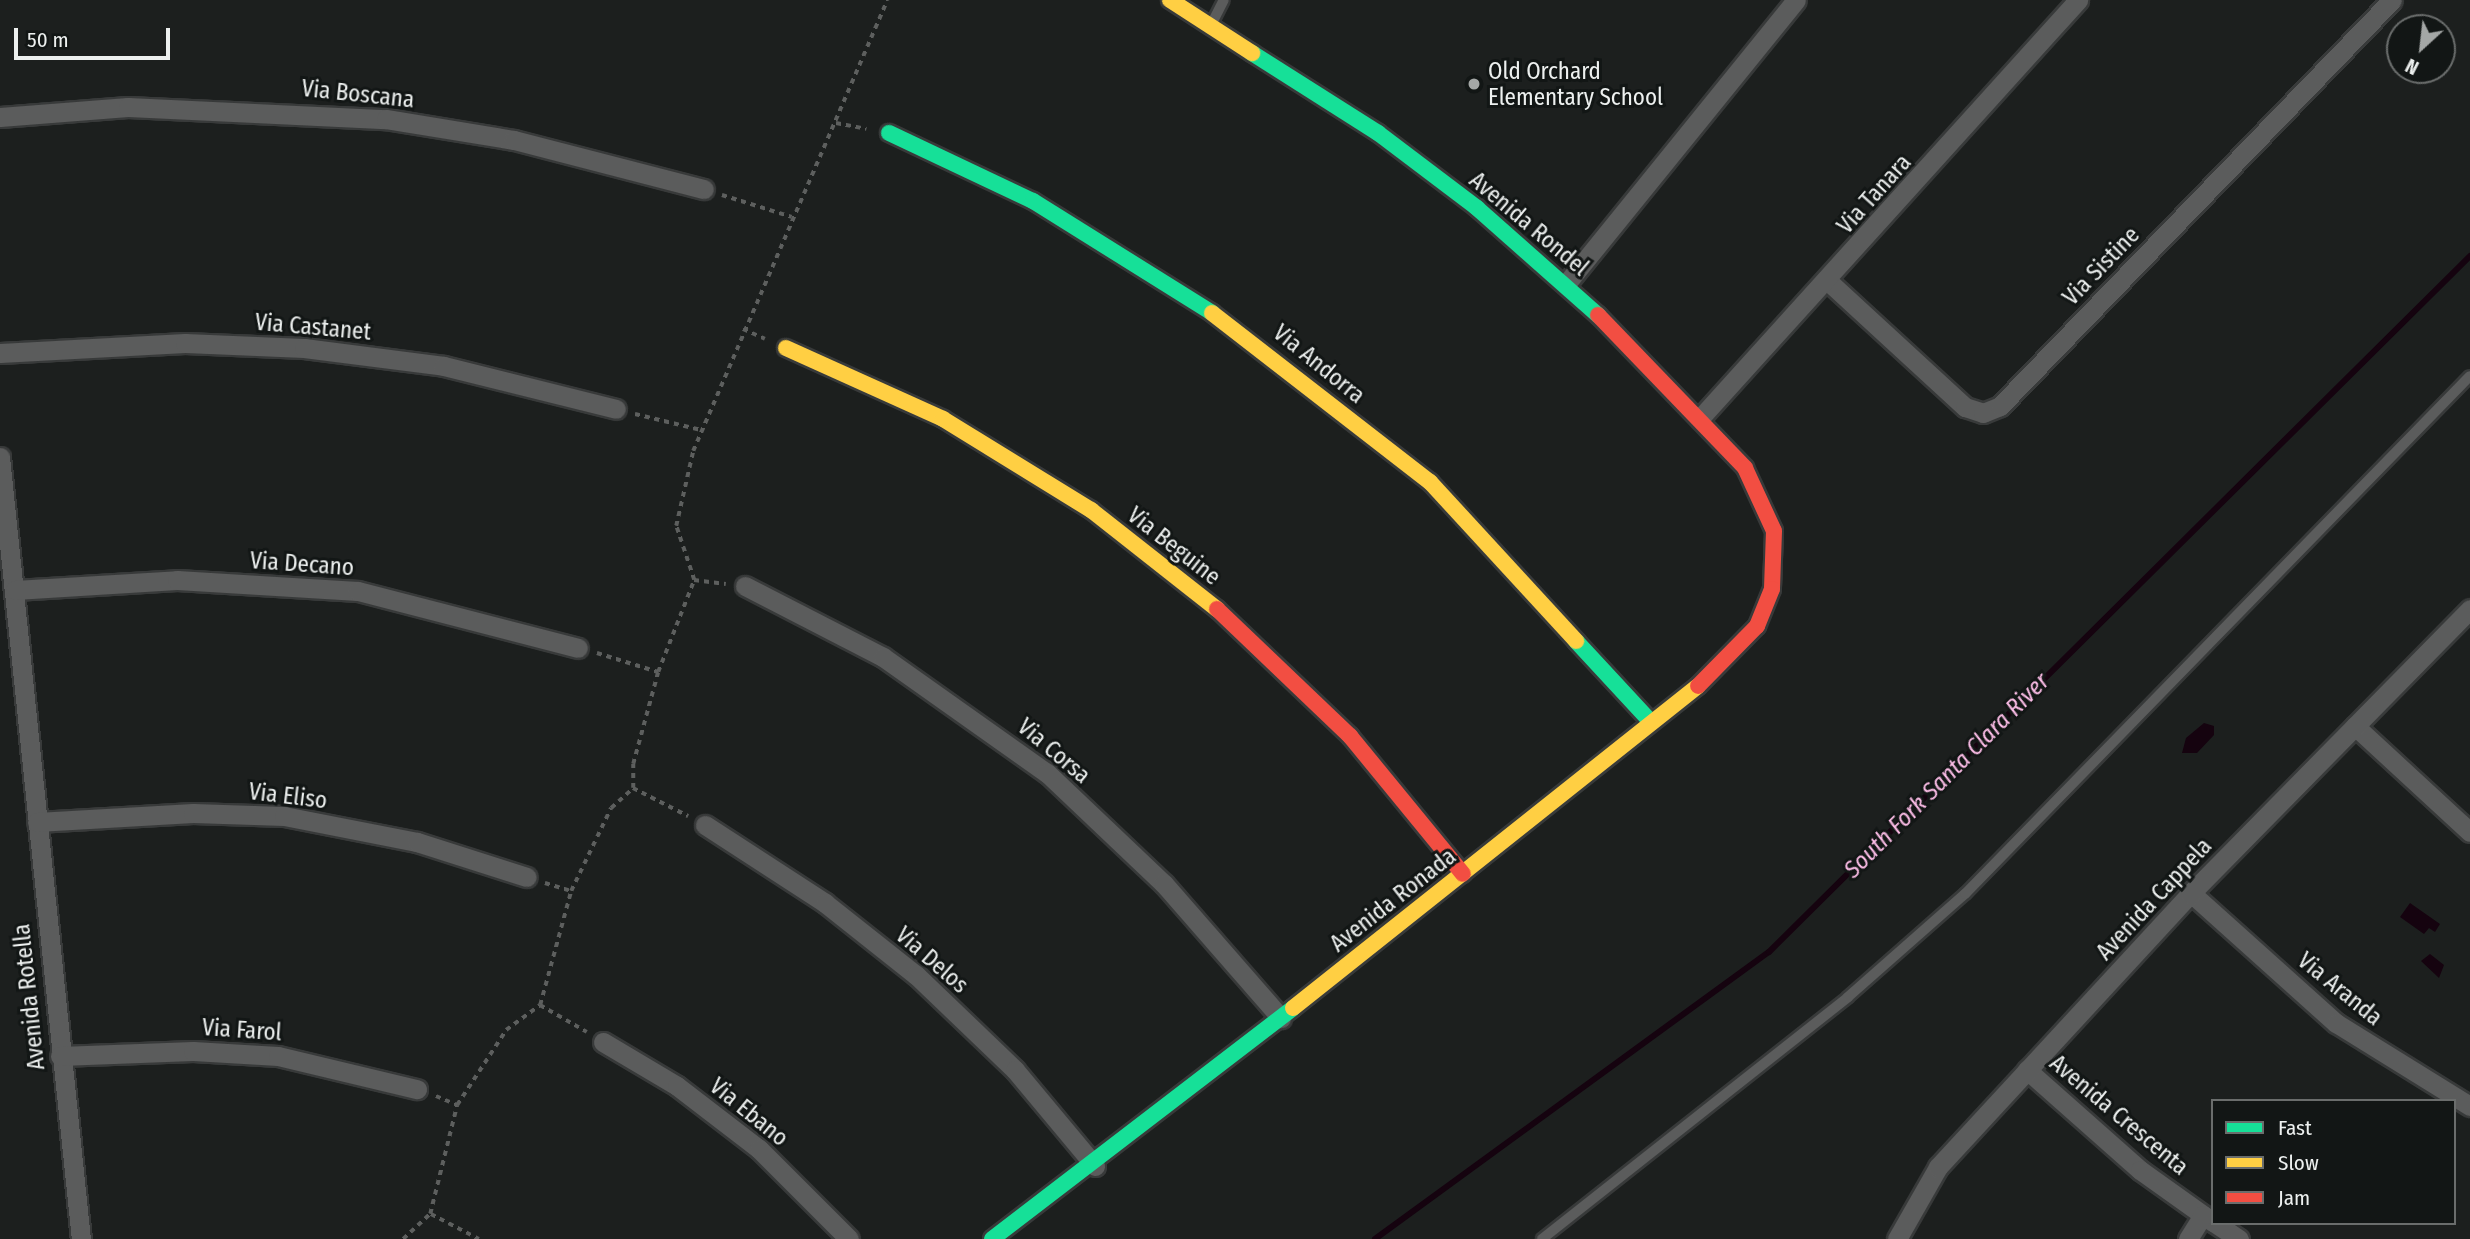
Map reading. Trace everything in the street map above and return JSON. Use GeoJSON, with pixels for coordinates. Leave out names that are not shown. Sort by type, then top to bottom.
{"type":"FeatureCollection","features":[{"type":"Feature","properties":{"kind":"street","name":"Avenida Rondel"},"geometry":{"type":"LineString","coordinates":[[1170,0],[1378,133],[1566,284],[1702,415],[1761,495],[1774,531],[1775,560]]}},
{"type":"Feature","properties":{"kind":"street"},"geometry":{"type":"LineString","coordinates":[[1566,284],[1796,0]]}},
{"type":"Feature","properties":{"kind":"street","name":"Via Tanara"},"geometry":{"type":"LineString","coordinates":[[1702,415],[1829,282],[2078,0]]}},
{"type":"Feature","properties":{"kind":"street","name":"Via Sistine"},"geometry":{"type":"LineString","coordinates":[[1829,282],[1965,407],[1983,413],[2000,406],[2392,0]]}},
{"type":"Feature","properties":{"kind":"street","name":"Via Boscana"},"geometry":{"type":"LineString","coordinates":[[0,117],[128,107],[386,119],[514,140],[704,189]]}},
{"type":"Feature","properties":{"kind":"street","name":"Via Andorra"},"geometry":{"type":"LineString","coordinates":[[889,133],[1033,201],[1245,334],[1430,482],[1650,721]]}},
{"type":"Feature","properties":{"kind":"street","name":"Via Castanet"},"geometry":{"type":"LineString","coordinates":[[0,353],[185,343],[304,348],[444,366],[616,409]]}},
{"type":"Feature","properties":{"kind":"street","name":"Via Beguine"},"geometry":{"type":"LineString","coordinates":[[786,348],[943,419],[1091,510],[1230,619],[1341,727],[1463,874]]}},
{"type":"Feature","properties":{"kind":"street","name":"Avenida Rotella"},"geometry":{"type":"LineString","coordinates":[[0,457],[81,1239]]}},
{"type":"Feature","properties":{"kind":"street","name":"Avenida Ronada"},"geometry":{"type":"LineString","coordinates":[[992,1239],[1095,1166],[1463,874],[1650,721],[1729,661],[1757,626],[1775,560]]}},
{"type":"Feature","properties":{"kind":"street","name":"Via Decano"},"geometry":{"type":"LineString","coordinates":[[15,590],[177,580],[358,591],[578,648]]}},
{"type":"Feature","properties":{"kind":"street","name":"Via Corsa"},"geometry":{"type":"LineString","coordinates":[[746,586],[883,657],[1047,773],[1164,884],[1280,1018]]}},
{"type":"Feature","properties":{"kind":"street","name":"Avenida Cappela"},"geometry":{"type":"LineString","coordinates":[[1897,1239],[1938,1167],[2191,893],[2470,609]]}},
{"type":"Feature","properties":{"kind":"street"},"geometry":{"type":"LineString","coordinates":[[2355,726],[2470,832]]}},
{"type":"Feature","properties":{"kind":"street","name":"Via Eliso"},"geometry":{"type":"LineString","coordinates":[[37,822],[193,813],[284,816],[417,842],[527,877]]}},
{"type":"Feature","properties":{"kind":"street","name":"Via Delos"},"geometry":{"type":"LineString","coordinates":[[705,825],[825,903],[916,975],[1015,1070],[1095,1166]]}},
{"type":"Feature","properties":{"kind":"street","name":"Via Aranda"},"geometry":{"type":"LineString","coordinates":[[2191,893],[2336,1023],[2470,1106]]}},
{"type":"Feature","properties":{"kind":"street","name":"Via Ebano"},"geometry":{"type":"LineString","coordinates":[[603,1042],[677,1086],[759,1149],[849,1239]]}},
{"type":"Feature","properties":{"kind":"street","name":"Via Farol"},"geometry":{"type":"LineString","coordinates":[[60,1056],[193,1051],[278,1056],[417,1089]]}},
{"type":"Feature","properties":{"kind":"street","name":"Avenida Crescenta"},"geometry":{"type":"LineString","coordinates":[[2027,1070],[2140,1170],[2210,1220]]}},
{"type":"Feature","properties":{"kind":"street"},"geometry":{"type":"LineString","coordinates":[[2188,1239],[2210,1220]]}},
{"type":"Feature","properties":{"kind":"street","name":"Avenida Crescenta"},"geometry":{"type":"LineString","coordinates":[[2218,1225],[2239,1239]]}},
{"type":"Feature","properties":{"kind":"lane"},"geometry":{"type":"LineString","coordinates":[[1211,26],[1224,0]]}},
{"type":"Feature","properties":{"kind":"lane"},"geometry":{"type":"LineString","coordinates":[[1542,1239],[1848,997],[1965,894],[2470,376]]}},
{"type":"Feature","properties":{"kind":"path"},"geometry":{"type":"LineString","coordinates":[[403,1239],[430,1214],[457,1105],[506,1030],[540,1004],[571,891],[611,807],[633,788],[658,672],[694,580],[676,526],[701,430],[792,217],[836,123],[886,0]]}},
{"type":"Feature","properties":{"kind":"path"},"geometry":{"type":"LineString","coordinates":[[836,123],[889,133]]}},
{"type":"Feature","properties":{"kind":"path"},"geometry":{"type":"LineString","coordinates":[[704,189],[792,217]]}},
{"type":"Feature","properties":{"kind":"path"},"geometry":{"type":"LineString","coordinates":[[616,409],[701,430]]}},
{"type":"Feature","properties":{"kind":"path"},"geometry":{"type":"LineString","coordinates":[[694,580],[746,586]]}},
{"type":"Feature","properties":{"kind":"path"},"geometry":{"type":"LineString","coordinates":[[578,648],[658,672]]}},
{"type":"Feature","properties":{"kind":"path"},"geometry":{"type":"LineString","coordinates":[[633,788],[705,825]]}},
{"type":"Feature","properties":{"kind":"path"},"geometry":{"type":"LineString","coordinates":[[527,877],[571,891]]}},
{"type":"Feature","properties":{"kind":"path"},"geometry":{"type":"LineString","coordinates":[[540,1004],[603,1042]]}},
{"type":"Feature","properties":{"kind":"path"},"geometry":{"type":"LineString","coordinates":[[430,1214],[479,1239]]}},
{"type":"Feature","properties":{"kind":"shaded area"},"geometry":{"type":"Polygon","coordinates":[[[2204,723],[2214,726],[2214,735],[2197,753],[2182,753],[2186,738],[2204,723]]]}},
{"type":"Feature","properties":{"kind":"shaded area"},"geometry":{"type":"Polygon","coordinates":[[[2410,903],[2440,924],[2435,932],[2429,928],[2424,934],[2400,917],[2410,903]]]}},
{"type":"Feature","properties":{"kind":"shaded area"},"geometry":{"type":"Polygon","coordinates":[[[2430,954],[2444,965],[2439,978],[2421,961],[2430,954]]]}},
{"type":"Feature","properties":{"kind":"waterway","name":"South Fork Santa Clara River"},"geometry":{"type":"LineString","coordinates":[[1375,1239],[1769,952],[2470,256]]}},
{"type":"Feature","properties":{"kind":"traffic: fast"},"geometry":{"type":"LineString","coordinates":[[1252,53],[1378,133],[1477,208],[1598,315]]}},
{"type":"Feature","properties":{"kind":"traffic: fast"},"geometry":{"type":"LineString","coordinates":[[889,133],[1033,201],[1212,313]]}},
{"type":"Feature","properties":{"kind":"traffic: fast"},"geometry":{"type":"LineString","coordinates":[[1576,641],[1650,721]]}},
{"type":"Feature","properties":{"kind":"traffic: fast"},"geometry":{"type":"LineString","coordinates":[[992,1239],[1293,1008]]}},
{"type":"Feature","properties":{"kind":"traffic: slow"},"geometry":{"type":"LineString","coordinates":[[1170,0],[1252,53]]}},
{"type":"Feature","properties":{"kind":"traffic: slow"},"geometry":{"type":"LineString","coordinates":[[1212,313],[1430,482],[1576,641]]}},
{"type":"Feature","properties":{"kind":"traffic: slow"},"geometry":{"type":"LineString","coordinates":[[786,348],[943,419],[1091,510],[1217,609]]}},
{"type":"Feature","properties":{"kind":"traffic: slow"},"geometry":{"type":"LineString","coordinates":[[1293,1008],[1698,686]]}},
{"type":"Feature","properties":{"kind":"traffic: jam"},"geometry":{"type":"LineString","coordinates":[[1598,315],[1745,468],[1774,531],[1772,589],[1757,626],[1698,686]]}},
{"type":"Feature","properties":{"kind":"traffic: jam"},"geometry":{"type":"LineString","coordinates":[[1217,609],[1350,736],[1463,874]]}},
{"type":"Feature","properties":{"kind":"place","name":"Old Orchard Elementary School"},"geometry":{"type":"Point","coordinates":[1474,84]}}]}
